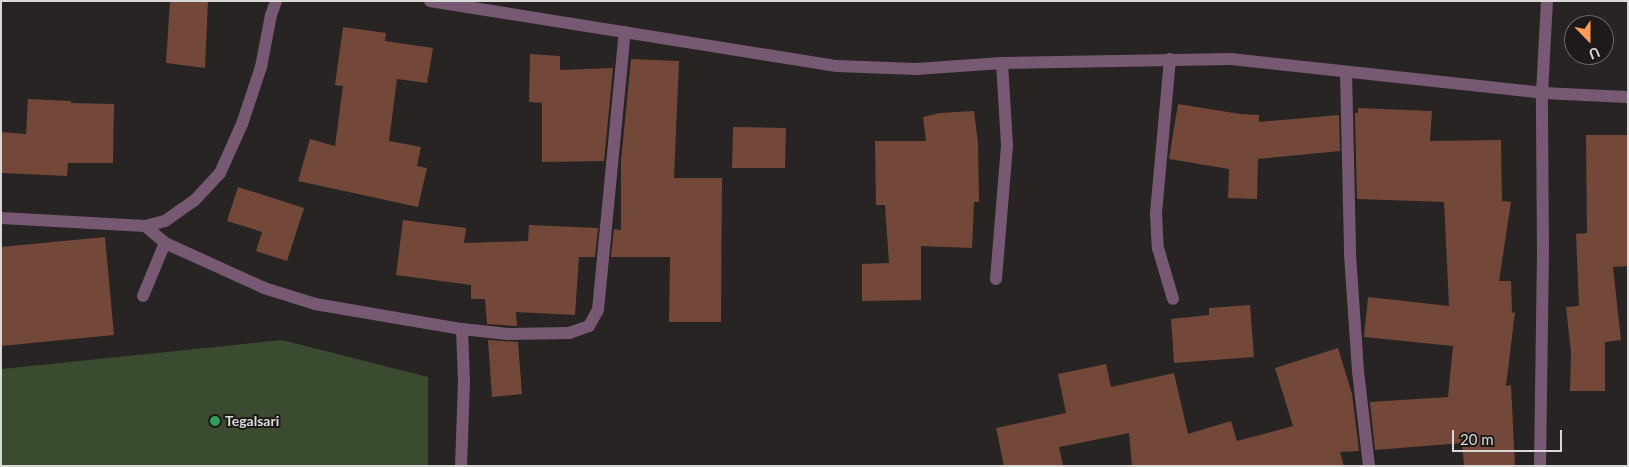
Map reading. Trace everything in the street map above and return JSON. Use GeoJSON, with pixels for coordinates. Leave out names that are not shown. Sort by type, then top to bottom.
{"type":"FeatureCollection","features":[{"type":"Feature","properties":{"kind":"street"},"geometry":{"type":"LineString","coordinates":[[1,218],[145,226],[164,221],[180,212],[208,188],[220,172],[242,124],[261,67],[270,15],[276,1]]}},
{"type":"Feature","properties":{"kind":"street"},"geometry":{"type":"LineString","coordinates":[[430,1],[837,66],[916,69],[1002,63],[1231,59],[1542,93],[1628,97]]}},
{"type":"Feature","properties":{"kind":"street"},"geometry":{"type":"LineString","coordinates":[[1540,466],[1543,256],[1542,93],[1547,1]]}},
{"type":"Feature","properties":{"kind":"street"},"geometry":{"type":"LineString","coordinates":[[145,226],[165,243],[264,288],[316,304],[383,317],[508,334],[569,333],[589,326],[598,310],[625,32]]}},
{"type":"Feature","properties":{"kind":"street"},"geometry":{"type":"LineString","coordinates":[[1170,59],[1156,214],[1158,248],[1173,299]]}},
{"type":"Feature","properties":{"kind":"street"},"geometry":{"type":"LineString","coordinates":[[996,279],[1007,145],[1002,63]]}},
{"type":"Feature","properties":{"kind":"street"},"geometry":{"type":"LineString","coordinates":[[1346,72],[1350,254],[1358,371],[1369,466]]}},
{"type":"Feature","properties":{"kind":"street"},"geometry":{"type":"LineString","coordinates":[[143,296],[165,243]]}},
{"type":"Feature","properties":{"kind":"street"},"geometry":{"type":"LineString","coordinates":[[461,466],[464,381],[462,329]]}},
{"type":"Feature","properties":{"kind":"green space","name":"Tegalsari"},"geometry":{"type":"Polygon","coordinates":[[[282,340],[428,377],[428,466],[1,466],[1,369],[282,340]]]}},
{"type":"Feature","properties":{"kind":"building"},"geometry":{"type":"Polygon","coordinates":[[[170,1],[208,1],[205,68],[166,63],[170,1]]]}},
{"type":"Feature","properties":{"kind":"building"},"geometry":{"type":"Polygon","coordinates":[[[343,27],[386,33],[385,41],[433,48],[427,83],[397,79],[389,141],[421,147],[417,166],[427,168],[418,207],[298,181],[310,139],[335,146],[343,86],[335,85],[343,27]]]}},
{"type":"Feature","properties":{"kind":"building"},"geometry":{"type":"Polygon","coordinates":[[[530,54],[560,56],[560,70],[613,68],[604,161],[542,162],[542,103],[529,102],[530,54]]]}},
{"type":"Feature","properties":{"kind":"building"},"geometry":{"type":"Polygon","coordinates":[[[631,59],[679,61],[674,178],[722,178],[721,322],[669,322],[670,257],[611,257],[614,229],[621,230],[621,161],[631,59]]]}},
{"type":"Feature","properties":{"kind":"building"},"geometry":{"type":"Polygon","coordinates":[[[28,99],[114,104],[113,163],[68,163],[67,176],[1,173],[1,132],[26,134],[28,99]]]}},
{"type":"Feature","properties":{"kind":"building"},"geometry":{"type":"Polygon","coordinates":[[[1178,104],[1240,114],[1259,115],[1259,122],[1339,115],[1340,151],[1258,159],[1257,199],[1228,198],[1229,169],[1169,159],[1178,104]]]}},
{"type":"Feature","properties":{"kind":"building"},"geometry":{"type":"Polygon","coordinates":[[[1358,108],[1432,111],[1430,141],[1501,140],[1502,201],[1511,202],[1499,281],[1511,281],[1512,313],[1515,312],[1506,386],[1511,385],[1515,466],[1464,466],[1462,443],[1375,450],[1370,402],[1448,397],[1453,346],[1364,337],[1368,297],[1449,306],[1444,202],[1357,199],[1355,113],[1358,113],[1358,108]]]}},
{"type":"Feature","properties":{"kind":"building"},"geometry":{"type":"Polygon","coordinates":[[[974,111],[978,143],[979,202],[974,202],[972,248],[921,246],[921,300],[862,301],[862,264],[889,263],[885,205],[876,205],[875,141],[926,141],[923,117],[940,113],[974,111]]]}},
{"type":"Feature","properties":{"kind":"building"},"geometry":{"type":"Polygon","coordinates":[[[733,127],[786,128],[785,168],[732,168],[733,127]]]}},
{"type":"Feature","properties":{"kind":"building"},"geometry":{"type":"Polygon","coordinates":[[[1586,135],[1628,135],[1628,266],[1613,267],[1621,340],[1605,342],[1605,391],[1570,391],[1571,352],[1566,307],[1579,306],[1576,234],[1587,233],[1586,135]]]}},
{"type":"Feature","properties":{"kind":"building"},"geometry":{"type":"Polygon","coordinates":[[[238,187],[304,208],[287,261],[256,251],[262,232],[227,221],[238,187]]]}},
{"type":"Feature","properties":{"kind":"building"},"geometry":{"type":"Polygon","coordinates":[[[403,220],[466,228],[464,243],[528,241],[529,225],[598,228],[595,257],[579,257],[575,315],[516,312],[517,326],[487,324],[485,299],[471,299],[471,285],[396,275],[403,220]]]}},
{"type":"Feature","properties":{"kind":"building"},"geometry":{"type":"Polygon","coordinates":[[[105,237],[114,335],[1,346],[1,247],[105,237]]]}},
{"type":"Feature","properties":{"kind":"building"},"geometry":{"type":"Polygon","coordinates":[[[1250,305],[1254,357],[1174,363],[1171,319],[1209,315],[1209,308],[1250,305]]]}},
{"type":"Feature","properties":{"kind":"building"},"geometry":{"type":"Polygon","coordinates":[[[488,340],[518,342],[522,394],[492,397],[488,340]]]}},
{"type":"Feature","properties":{"kind":"building"},"geometry":{"type":"Polygon","coordinates":[[[1338,348],[1352,394],[1359,451],[1340,452],[1344,466],[1132,466],[1129,433],[1059,447],[1063,466],[1004,466],[996,428],[1066,413],[1058,374],[1106,364],[1111,387],[1174,373],[1188,434],[1231,421],[1237,441],[1293,426],[1275,368],[1338,348]]]}},
{"type":"Feature","properties":{"kind":"place","name":"Tegalsari"},"geometry":{"type":"Point","coordinates":[215,421]}}]}
